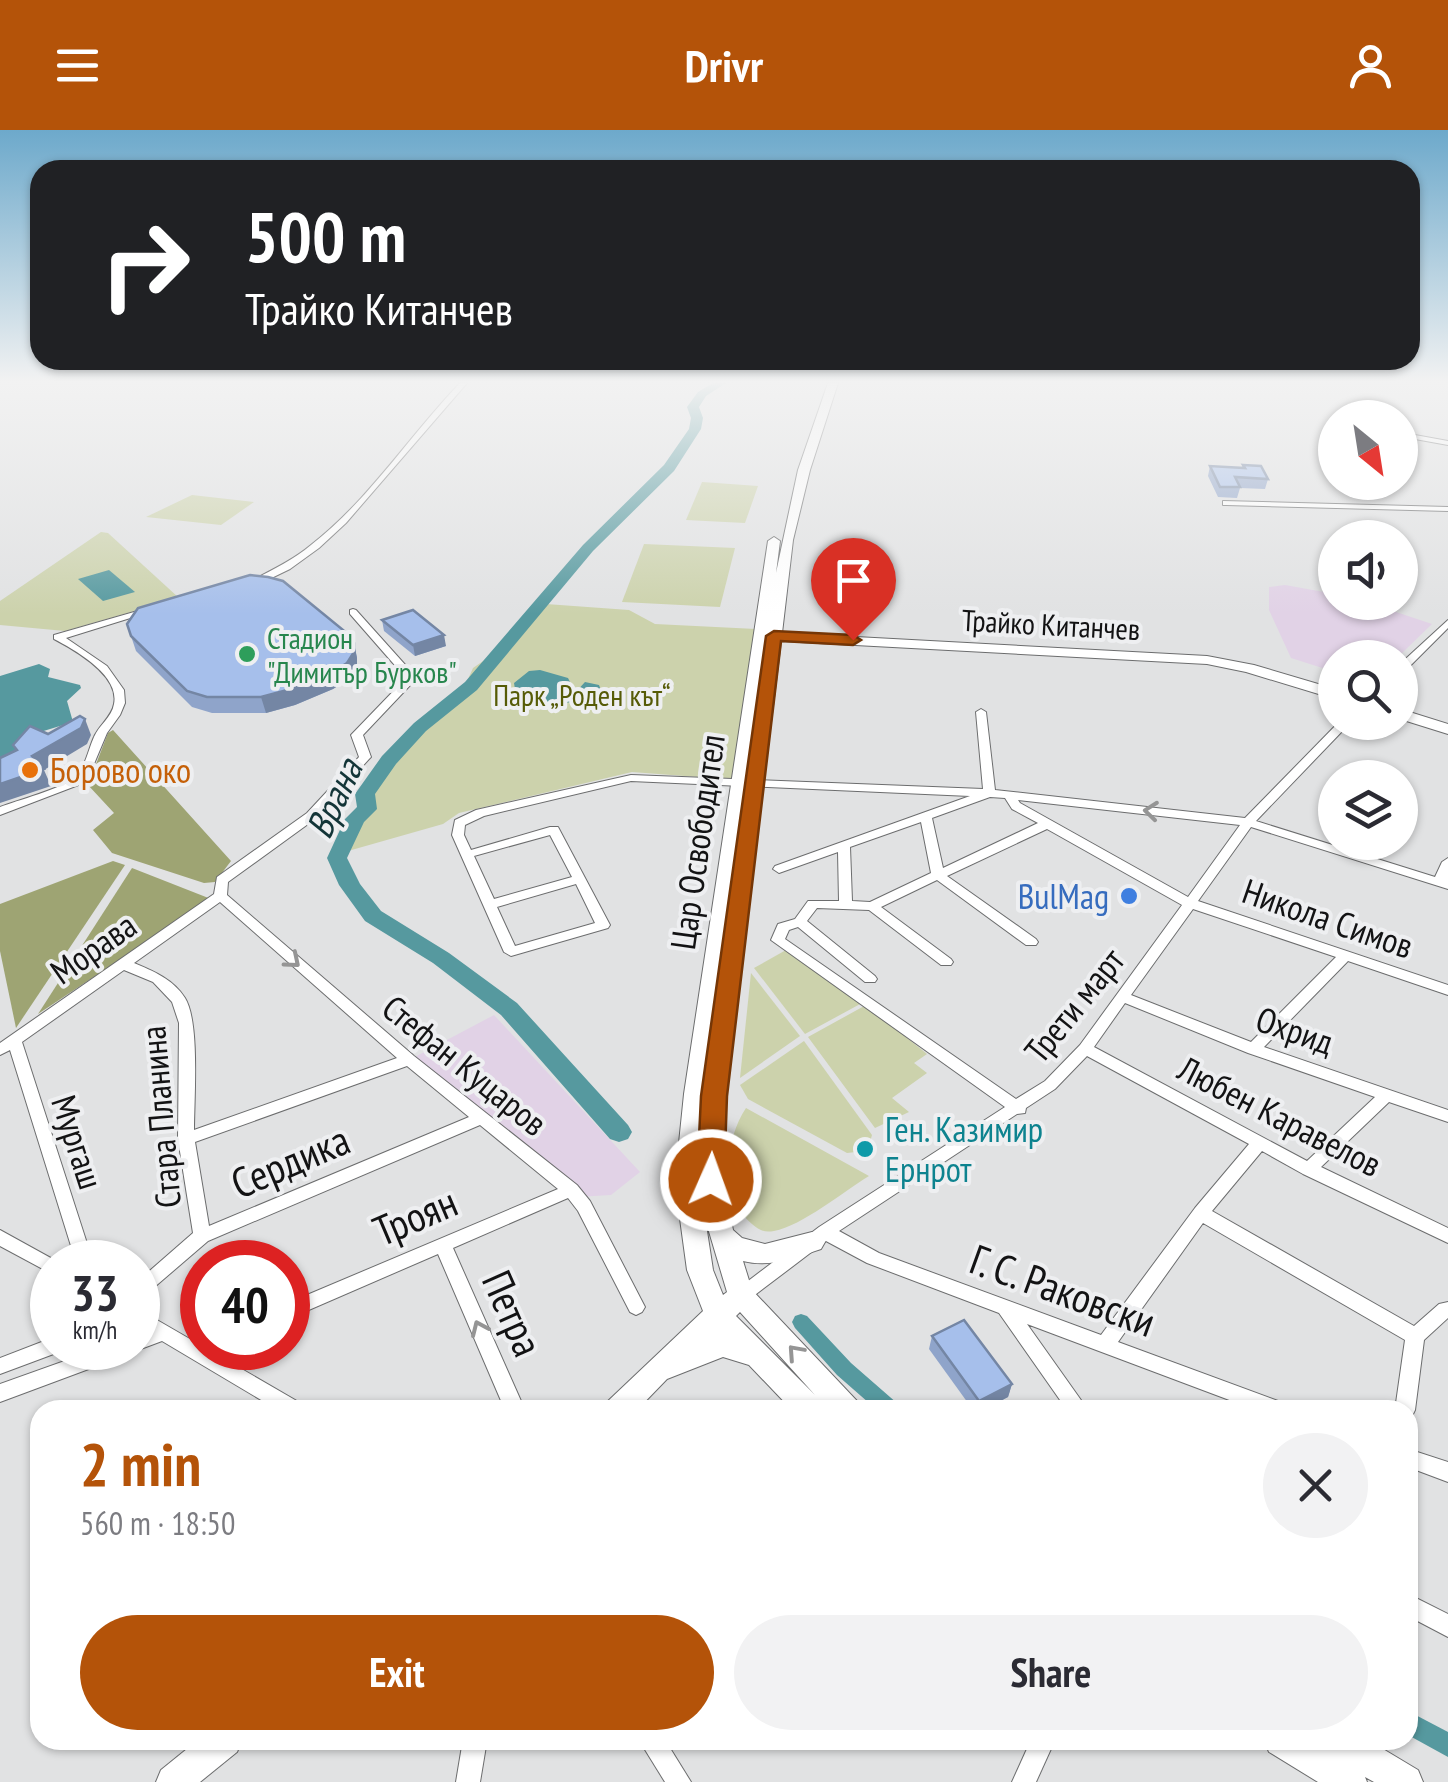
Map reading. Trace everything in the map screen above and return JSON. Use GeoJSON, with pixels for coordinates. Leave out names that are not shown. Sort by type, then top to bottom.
{"type":"FeatureCollection","features":[{"type":"Feature","properties":{"kind":"street"},"geometry":{"type":"LineString","coordinates":[[245,585],[275,572],[349,519],[394,460]]}},
{"type":"Feature","properties":{"kind":"street","name":"Цар Освободител"},"geometry":{"type":"LineString","coordinates":[[741,1296],[722,1236],[711,1180],[714,1096],[774,540],[796,460]]}},
{"type":"Feature","properties":{"kind":"street","name":"Цар Освободител"},"geometry":{"type":"LineString","coordinates":[[767,632],[807,460]]}},
{"type":"Feature","properties":{"kind":"street"},"geometry":{"type":"LineString","coordinates":[[1226,503],[1448,509]]}},
{"type":"Feature","properties":{"kind":"street"},"geometry":{"type":"LineString","coordinates":[[0,812],[77,782],[101,734],[117,714],[120,692],[110,676],[81,648],[56,637],[158,608]]}},
{"type":"Feature","properties":{"kind":"street","name":"Морава"},"geometry":{"type":"LineString","coordinates":[[7,1045],[220,896],[222,880],[311,816],[365,757],[358,734],[412,678],[353,612]]}},
{"type":"Feature","properties":{"kind":"street"},"geometry":{"type":"LineString","coordinates":[[1418,653],[1448,624]]}},
{"type":"Feature","properties":{"kind":"street","name":"Трайко Китанчев"},"geometry":{"type":"LineString","coordinates":[[767,632],[1208,655],[1235,658],[1318,681]]}},
{"type":"Feature","properties":{"kind":"street","name":"Трайко Китанчев"},"geometry":{"type":"LineString","coordinates":[[767,632],[1207,660],[1318,689]]}},
{"type":"Feature","properties":{"kind":"street"},"geometry":{"type":"LineString","coordinates":[[1418,711],[1448,720]]}},
{"type":"Feature","properties":{"kind":"street"},"geometry":{"type":"LineString","coordinates":[[981,712],[989,793]]}},
{"type":"Feature","properties":{"kind":"street"},"geometry":{"type":"LineString","coordinates":[[1418,720],[1448,729]]}},
{"type":"Feature","properties":{"kind":"street","name":"Трети март"},"geometry":{"type":"LineString","coordinates":[[741,1296],[819,1237],[1050,1086],[1085,1048],[1248,822],[1328,740]]}},
{"type":"Feature","properties":{"kind":"street"},"geometry":{"type":"LineString","coordinates":[[469,854],[554,830],[603,924],[512,952],[455,829],[458,823],[480,812],[632,778],[989,793],[1248,822],[1443,884],[1448,862]]}},
{"type":"Feature","properties":{"kind":"street","name":"Цар Освободител"},"geometry":{"type":"LineString","coordinates":[[717,1314],[694,1245],[686,1182],[748,782]]}},
{"type":"Feature","properties":{"kind":"street"},"geometry":{"type":"LineString","coordinates":[[779,869],[989,793]]}},
{"type":"Feature","properties":{"kind":"street","name":"Никола Симов"},"geometry":{"type":"LineString","coordinates":[[1009,796],[1016,806],[1189,903],[1448,990]]}},
{"type":"Feature","properties":{"kind":"street"},"geometry":{"type":"LineString","coordinates":[[926,816],[938,875],[1031,942]]}},
{"type":"Feature","properties":{"kind":"street"},"geometry":{"type":"LineString","coordinates":[[1019,1109],[778,940],[783,927],[800,922],[813,904],[872,906],[1047,824]]}},
{"type":"Feature","properties":{"kind":"street"},"geometry":{"type":"LineString","coordinates":[[844,845],[846,905]]}},
{"type":"Feature","properties":{"kind":"street"},"geometry":{"type":"LineString","coordinates":[[492,904],[580,879]]}},
{"type":"Feature","properties":{"kind":"street","name":"Стефан Куцаров"},"geometry":{"type":"LineString","coordinates":[[220,896],[409,1060],[571,1190],[584,1206],[636,1308]]}},
{"type":"Feature","properties":{"kind":"street"},"geometry":{"type":"LineString","coordinates":[[872,906],[946,962]]}},
{"type":"Feature","properties":{"kind":"street"},"geometry":{"type":"LineString","coordinates":[[800,922],[870,979]]}},
{"type":"Feature","properties":{"kind":"street"},"geometry":{"type":"LineString","coordinates":[[1252,1049],[1344,956]]}},
{"type":"Feature","properties":{"kind":"street","name":"Стара Планина"},"geometry":{"type":"LineString","coordinates":[[124,964],[158,979],[179,1000],[186,1022],[186,1139],[202,1236]]}},
{"type":"Feature","properties":{"kind":"street","name":"Охрид"},"geometry":{"type":"LineString","coordinates":[[1123,996],[1252,1049],[1448,1116]]}},
{"type":"Feature","properties":{"kind":"street","name":"Мургаш"},"geometry":{"type":"LineString","coordinates":[[7,1045],[78,1240]]}},
{"type":"Feature","properties":{"kind":"street","name":"Любен Каравелов"},"geometry":{"type":"LineString","coordinates":[[1085,1048],[1309,1169],[1448,1236]]}},
{"type":"Feature","properties":{"kind":"street"},"geometry":{"type":"LineString","coordinates":[[186,1139],[409,1060]]}},
{"type":"Feature","properties":{"kind":"street"},"geometry":{"type":"LineString","coordinates":[[1309,1169],[1388,1094]]}},
{"type":"Feature","properties":{"kind":"street","name":"Сердика"},"geometry":{"type":"LineString","coordinates":[[160,1272],[202,1236],[482,1118]]}},
{"type":"Feature","properties":{"kind":"street"},"geometry":{"type":"LineString","coordinates":[[1105,1345],[1200,1213],[1260,1143]]}},
{"type":"Feature","properties":{"kind":"street","name":"Троян"},"geometry":{"type":"LineString","coordinates":[[310,1301],[571,1190]]}},
{"type":"Feature","properties":{"kind":"street"},"geometry":{"type":"LineString","coordinates":[[1200,1213],[1415,1336]]}},
{"type":"Feature","properties":{"kind":"street"},"geometry":{"type":"LineString","coordinates":[[722,1236],[741,1252],[762,1256],[819,1237]]}},
{"type":"Feature","properties":{"kind":"street"},"geometry":{"type":"LineString","coordinates":[[0,1237],[30,1255]]}},
{"type":"Feature","properties":{"kind":"street","name":"Г. С. Раковски"},"geometry":{"type":"LineString","coordinates":[[819,1237],[1252,1400]]}},
{"type":"Feature","properties":{"kind":"street","name":"Петра"},"geometry":{"type":"LineString","coordinates":[[443,1245],[511,1400]]}},
{"type":"Feature","properties":{"kind":"street"},"geometry":{"type":"LineString","coordinates":[[628,1400],[717,1314],[741,1296],[838,1400]]}},
{"type":"Feature","properties":{"kind":"street"},"geometry":{"type":"LineString","coordinates":[[1006,1309],[1071,1400]]}},
{"type":"Feature","properties":{"kind":"street"},"geometry":{"type":"LineString","coordinates":[[1406,1400],[1415,1336],[1445,1309]]}},
{"type":"Feature","properties":{"kind":"street"},"geometry":{"type":"LineString","coordinates":[[717,1314],[801,1400]]}},
{"type":"Feature","properties":{"kind":"street"},"geometry":{"type":"LineString","coordinates":[[160,1330],[180,1340]]}},
{"type":"Feature","properties":{"kind":"street"},"geometry":{"type":"LineString","coordinates":[[656,1372],[723,1345],[757,1356]]}},
{"type":"Feature","properties":{"kind":"street"},"geometry":{"type":"LineString","coordinates":[[0,1366],[30,1354]]}},
{"type":"Feature","properties":{"kind":"street"},"geometry":{"type":"LineString","coordinates":[[0,1393],[62,1370]]}},
{"type":"Feature","properties":{"kind":"street"},"geometry":{"type":"LineString","coordinates":[[232,1370],[279,1400]]}},
{"type":"Feature","properties":{"kind":"street"},"geometry":{"type":"LineString","coordinates":[[1418,1462],[1448,1472]]}},
{"type":"Feature","properties":{"kind":"street"},"geometry":{"type":"LineString","coordinates":[[1418,1611],[1448,1626]]}},
{"type":"Feature","properties":{"kind":"street"},"geometry":{"type":"LineString","coordinates":[[174,1782],[213,1750]]}},
{"type":"Feature","properties":{"kind":"street"},"geometry":{"type":"LineString","coordinates":[[468,1782],[473,1750]]}},
{"type":"Feature","properties":{"kind":"street"},"geometry":{"type":"LineString","coordinates":[[658,1750],[679,1782]]}},
{"type":"Feature","properties":{"kind":"street"},"geometry":{"type":"LineString","coordinates":[[1024,1782],[1038,1750]]}},
{"type":"Feature","properties":{"kind":"street"},"geometry":{"type":"LineString","coordinates":[[1297,1750],[1350,1782]]}},
{"type":"Feature","properties":{"kind":"street"},"geometry":{"type":"LineString","coordinates":[[1353,1750],[1406,1782]]}},
{"type":"Feature","properties":{"kind":"shaded area"},"geometry":{"type":"Polygon","coordinates":[[[1285,585],[1318,591],[1318,620],[1418,619],[1432,624],[1416,640],[1318,640],[1318,667],[1291,658],[1269,610],[1269,587],[1285,585]]]}},
{"type":"Feature","properties":{"kind":"shaded area"},"geometry":{"type":"Polygon","coordinates":[[[494,1015],[640,1172],[611,1195],[577,1197],[409,1060],[494,1015]]]}},
{"type":"Feature","properties":{"kind":"green space"},"geometry":{"type":"Polygon","coordinates":[[[702,482],[758,486],[745,523],[686,520],[702,482]]]}},
{"type":"Feature","properties":{"kind":"green space"},"geometry":{"type":"Polygon","coordinates":[[[192,495],[254,502],[221,525],[146,517],[192,495]]]}},
{"type":"Feature","properties":{"kind":"green space"},"geometry":{"type":"Polygon","coordinates":[[[101,532],[108,533],[179,598],[65,631],[0,625],[0,601],[101,532]]]}},
{"type":"Feature","properties":{"kind":"green space"},"geometry":{"type":"Polygon","coordinates":[[[644,544],[735,548],[720,607],[622,602],[644,544]]]}},
{"type":"Feature","properties":{"kind":"green space","name":"Парк „Роден кът“"},"geometry":{"type":"Polygon","coordinates":[[[546,604],[629,610],[655,624],[756,629],[737,780],[632,772],[459,813],[443,824],[341,853],[376,778],[394,755],[456,706],[473,668],[502,648],[546,604]]]}},
{"type":"Feature","properties":{"kind":"green space"},"geometry":{"type":"Polygon","coordinates":[[[113,730],[231,861],[215,882],[204,883],[112,853],[93,830],[114,813],[88,785],[108,733],[113,730]]]}},
{"type":"Feature","properties":{"kind":"green space"},"geometry":{"type":"Polygon","coordinates":[[[113,861],[125,865],[16,1028],[0,951],[0,904],[113,861]]]}},
{"type":"Feature","properties":{"kind":"green space"},"geometry":{"type":"Polygon","coordinates":[[[132,868],[211,899],[38,1014],[132,868]]]}},
{"type":"Feature","properties":{"kind":"green space"},"geometry":{"type":"Polygon","coordinates":[[[786,950],[862,1003],[805,1034],[754,968],[786,950]]]}},
{"type":"Feature","properties":{"kind":"green space"},"geometry":{"type":"Polygon","coordinates":[[[751,973],[800,1036],[740,1078],[751,973]]]}},
{"type":"Feature","properties":{"kind":"green space"},"geometry":{"type":"Polygon","coordinates":[[[866,1005],[927,1054],[914,1063],[927,1073],[892,1098],[909,1112],[875,1128],[808,1037],[866,1005]]]}},
{"type":"Feature","properties":{"kind":"green space"},"geometry":{"type":"Polygon","coordinates":[[[804,1041],[872,1135],[870,1142],[856,1152],[847,1153],[748,1099],[740,1085],[804,1041]]]}},
{"type":"Feature","properties":{"kind":"green space"},"geometry":{"type":"Polygon","coordinates":[[[746,1108],[869,1176],[785,1228],[767,1232],[759,1229],[742,1212],[730,1184],[733,1136],[746,1108]]]}},
{"type":"Feature","properties":{"kind":"water"},"geometry":{"type":"Polygon","coordinates":[[[109,570],[135,592],[103,601],[78,579],[109,570]]]}},
{"type":"Feature","properties":{"kind":"water"},"geometry":{"type":"Polygon","coordinates":[[[39,664],[50,669],[48,677],[80,685],[67,701],[73,722],[37,733],[37,739],[0,763],[0,676],[39,664]]]}},
{"type":"Feature","properties":{"kind":"water"},"geometry":{"type":"Polygon","coordinates":[[[529,671],[568,678],[570,682],[557,690],[559,697],[573,695],[585,682],[599,685],[602,693],[560,703],[516,695],[514,683],[529,671]]]}},
{"type":"Feature","properties":{"kind":"building"},"geometry":{"type":"Polygon","coordinates":[[[1243,465],[1261,466],[1268,479],[1235,477],[1240,487],[1220,487],[1210,466],[1245,468],[1243,465]]]}},
{"type":"Feature","properties":{"kind":"building","name":"Стадион \"Димитър Бурков\""},"geometry":{"type":"Polygon","coordinates":[[[250,575],[283,581],[348,634],[354,652],[347,663],[291,689],[261,697],[207,697],[187,691],[131,636],[127,624],[138,608],[250,575]]]}},
{"type":"Feature","properties":{"kind":"building"},"geometry":{"type":"Polygon","coordinates":[[[413,610],[444,635],[413,645],[382,620],[413,610]]]}},
{"type":"Feature","properties":{"kind":"building"},"geometry":{"type":"Polygon","coordinates":[[[80,716],[85,719],[81,728],[32,756],[44,769],[0,784],[0,758],[17,750],[13,745],[30,726],[48,734],[80,716]]]}},
{"type":"Feature","properties":{"kind":"building"},"geometry":{"type":"Polygon","coordinates":[[[964,1320],[1012,1384],[978,1400],[932,1336],[964,1320]]]}},
{"type":"Feature","properties":{"kind":"waterway","name":"Врана"},"geometry":{"type":"LineString","coordinates":[[619,1132],[509,1009],[441,958],[373,916],[350,885],[337,858],[355,819],[367,809],[365,794],[389,760],[420,727],[471,686],[588,548],[674,460]]}},
{"type":"Feature","properties":{"kind":"waterway","name":"Врана"},"geometry":{"type":"LineString","coordinates":[[801,1322],[844,1369],[880,1400]]}},
{"type":"Feature","properties":{"kind":"waterway","name":"Врана"},"geometry":{"type":"LineString","coordinates":[[1418,1728],[1448,1745]]}},
{"type":"Feature","properties":{"kind":"place","name":"Стадион \"Димитър Бурков\""},"geometry":{"type":"Point","coordinates":[247,654]}},
{"type":"Feature","properties":{"kind":"place","name":"Борово око"},"geometry":{"type":"Point","coordinates":[30,770]}},
{"type":"Feature","properties":{"kind":"place","name":"BulMag"},"geometry":{"type":"Point","coordinates":[1129,896]}},
{"type":"Feature","properties":{"kind":"place","name":"Ген. Казимир Ернрот"},"geometry":{"type":"Point","coordinates":[865,1149]}},
{"type":"Feature","properties":{"kind":"route"},"geometry":{"type":"LineString","coordinates":[[711,1180],[714,1096],[774,636],[853,640]]}}]}
